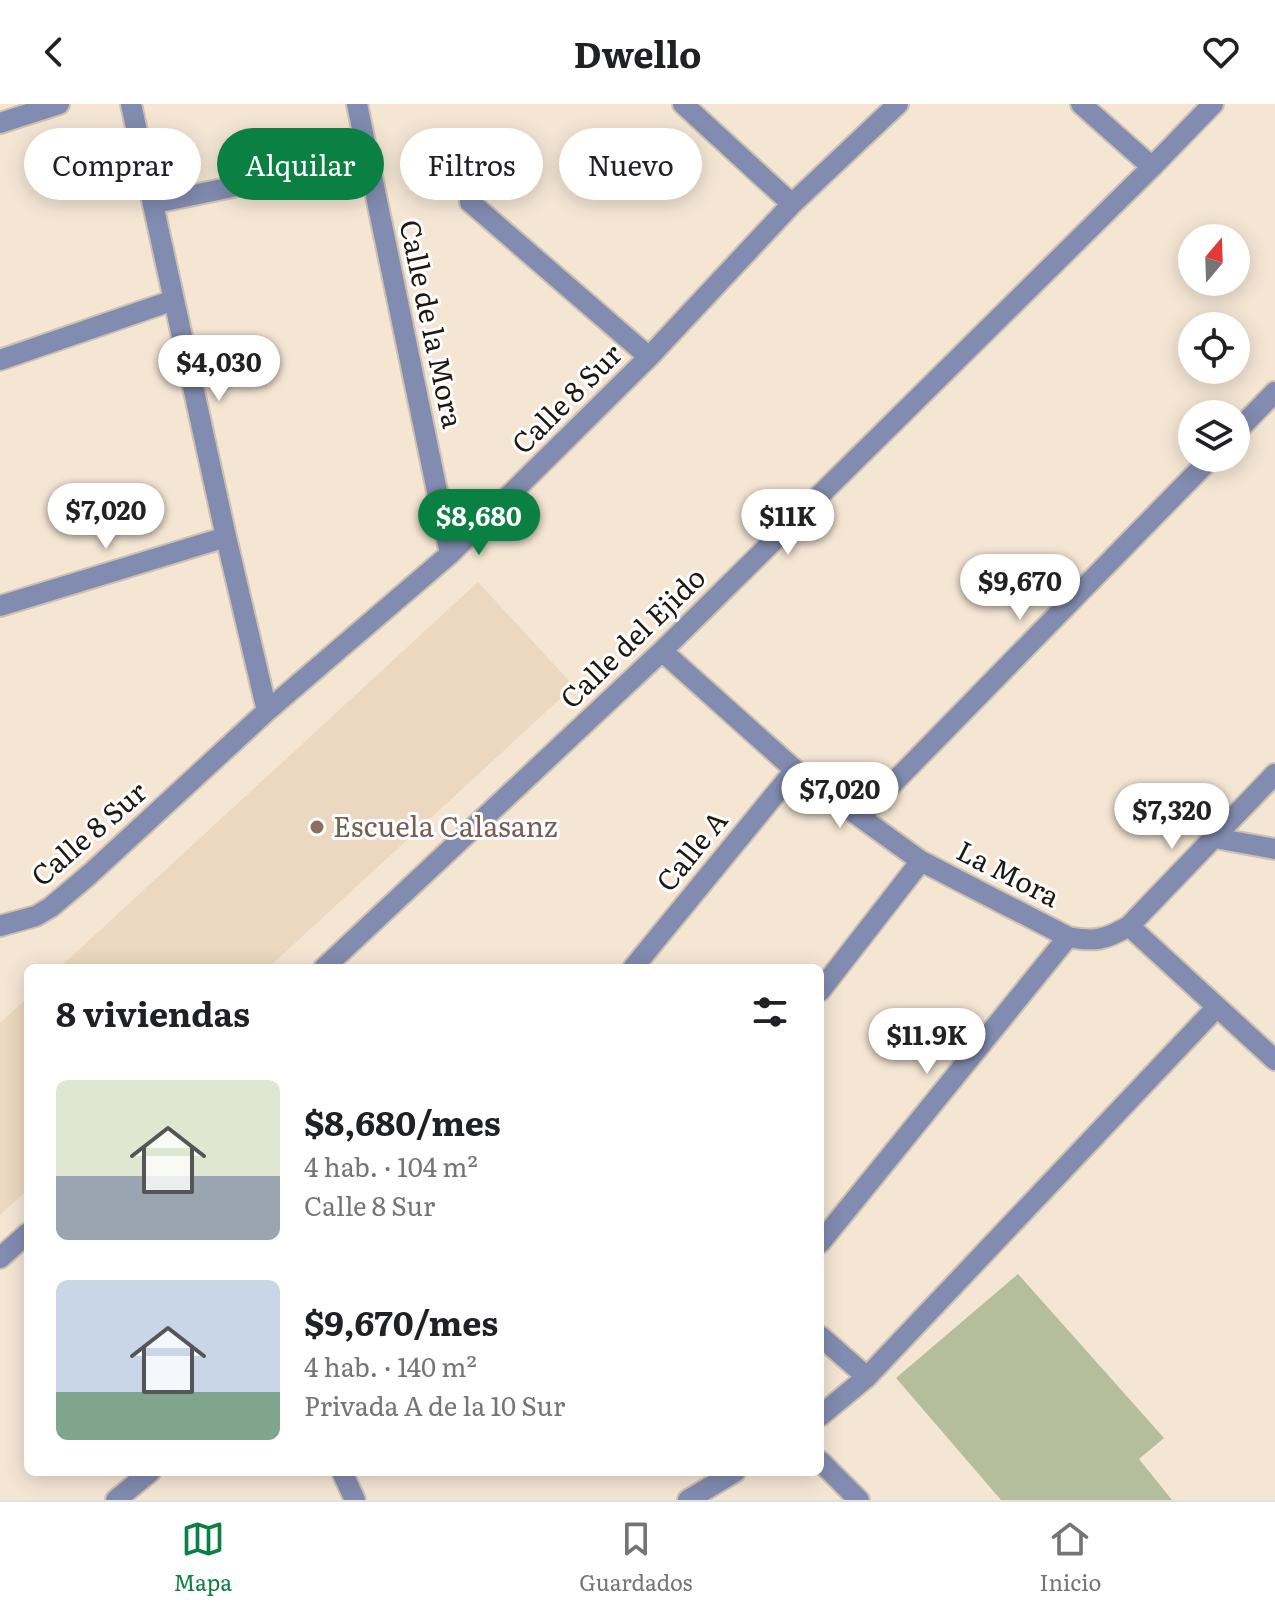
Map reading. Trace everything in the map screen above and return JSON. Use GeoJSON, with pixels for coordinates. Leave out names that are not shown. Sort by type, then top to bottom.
{"type":"FeatureCollection","features":[{"type":"Feature","properties":{"kind":"street"},"geometry":{"type":"LineString","coordinates":[[0,123],[59,104]]}},
{"type":"Feature","properties":{"kind":"street"},"geometry":{"type":"LineString","coordinates":[[131,104],[267,711]]}},
{"type":"Feature","properties":{"kind":"street","name":"Calle de la Mora"},"geometry":{"type":"LineString","coordinates":[[357,104],[362,128]]}},
{"type":"Feature","properties":{"kind":"street"},"geometry":{"type":"LineString","coordinates":[[683,104],[792,204]]}},
{"type":"Feature","properties":{"kind":"street","name":"Calle 8 Sur"},"geometry":{"type":"LineString","coordinates":[[0,926],[36,916],[51,907],[267,711],[450,554],[649,357],[792,204],[898,104]]}},
{"type":"Feature","properties":{"kind":"street"},"geometry":{"type":"LineString","coordinates":[[1081,104],[1152,167]]}},
{"type":"Feature","properties":{"kind":"street","name":"Calle del Ejido"},"geometry":{"type":"LineString","coordinates":[[332,964],[662,651],[1213,104]]}},
{"type":"Feature","properties":{"kind":"street"},"geometry":{"type":"LineString","coordinates":[[155,203],[217,190]]}},
{"type":"Feature","properties":{"kind":"street","name":"Calle de la Mora"},"geometry":{"type":"LineString","coordinates":[[377,200],[450,554]]}},
{"type":"Feature","properties":{"kind":"street"},"geometry":{"type":"LineString","coordinates":[[470,202],[649,357]]}},
{"type":"Feature","properties":{"kind":"street"},"geometry":{"type":"LineString","coordinates":[[0,360],[174,300]]}},
{"type":"Feature","properties":{"kind":"street"},"geometry":{"type":"LineString","coordinates":[[1250,418],[1275,392]]}},
{"type":"Feature","properties":{"kind":"street"},"geometry":{"type":"LineString","coordinates":[[860,817],[1197,472]]}},
{"type":"Feature","properties":{"kind":"street"},"geometry":{"type":"LineString","coordinates":[[0,606],[226,537]]}},
{"type":"Feature","properties":{"kind":"street","name":"La Mora"},"geometry":{"type":"LineString","coordinates":[[662,651],[795,770],[921,861],[1068,937]]}},
{"type":"Feature","properties":{"kind":"street","name":"Calle A"},"geometry":{"type":"LineString","coordinates":[[636,964],[795,770]]}},
{"type":"Feature","properties":{"kind":"street"},"geometry":{"type":"LineString","coordinates":[[824,1238],[1068,937],[1089,941],[1109,938],[1129,926],[1275,774]]}},
{"type":"Feature","properties":{"kind":"street"},"geometry":{"type":"LineString","coordinates":[[1215,838],[1275,849]]}},
{"type":"Feature","properties":{"kind":"street"},"geometry":{"type":"LineString","coordinates":[[824,986],[921,861]]}},
{"type":"Feature","properties":{"kind":"street"},"geometry":{"type":"LineString","coordinates":[[1129,926],[1275,1060]]}},
{"type":"Feature","properties":{"kind":"street"},"geometry":{"type":"LineString","coordinates":[[824,1413],[867,1377],[1217,1007]]}},
{"type":"Feature","properties":{"kind":"street"},"geometry":{"type":"LineString","coordinates":[[0,1258],[24,1237]]}},
{"type":"Feature","properties":{"kind":"street"},"geometry":{"type":"LineString","coordinates":[[824,1339],[867,1377]]}},
{"type":"Feature","properties":{"kind":"street"},"geometry":{"type":"LineString","coordinates":[[824,1465],[859,1500]]}},
{"type":"Feature","properties":{"kind":"street"},"geometry":{"type":"LineString","coordinates":[[116,1500],[145,1476]]}},
{"type":"Feature","properties":{"kind":"street"},"geometry":{"type":"LineString","coordinates":[[344,1476],[355,1500]]}},
{"type":"Feature","properties":{"kind":"street"},"geometry":{"type":"LineString","coordinates":[[688,1500],[728,1476]]}},
{"type":"Feature","properties":{"kind":"shaded area","name":"Escuela Calasanz"},"geometry":{"type":"Polygon","coordinates":[[[478,582],[574,686],[272,964],[63,964],[478,582]]]}},
{"type":"Feature","properties":{"kind":"shaded area"},"geometry":{"type":"Polygon","coordinates":[[[24,1001],[24,1193],[0,1215],[0,1023],[24,1001]]]}},
{"type":"Feature","properties":{"kind":"green space"},"geometry":{"type":"Polygon","coordinates":[[[1018,1274],[1164,1438],[1139,1459],[1172,1500],[1001,1500],[896,1378],[1018,1274]]]}},
{"type":"Feature","properties":{"kind":"place","name":"Escuela Calasanz"},"geometry":{"type":"Point","coordinates":[317,827]}}]}
